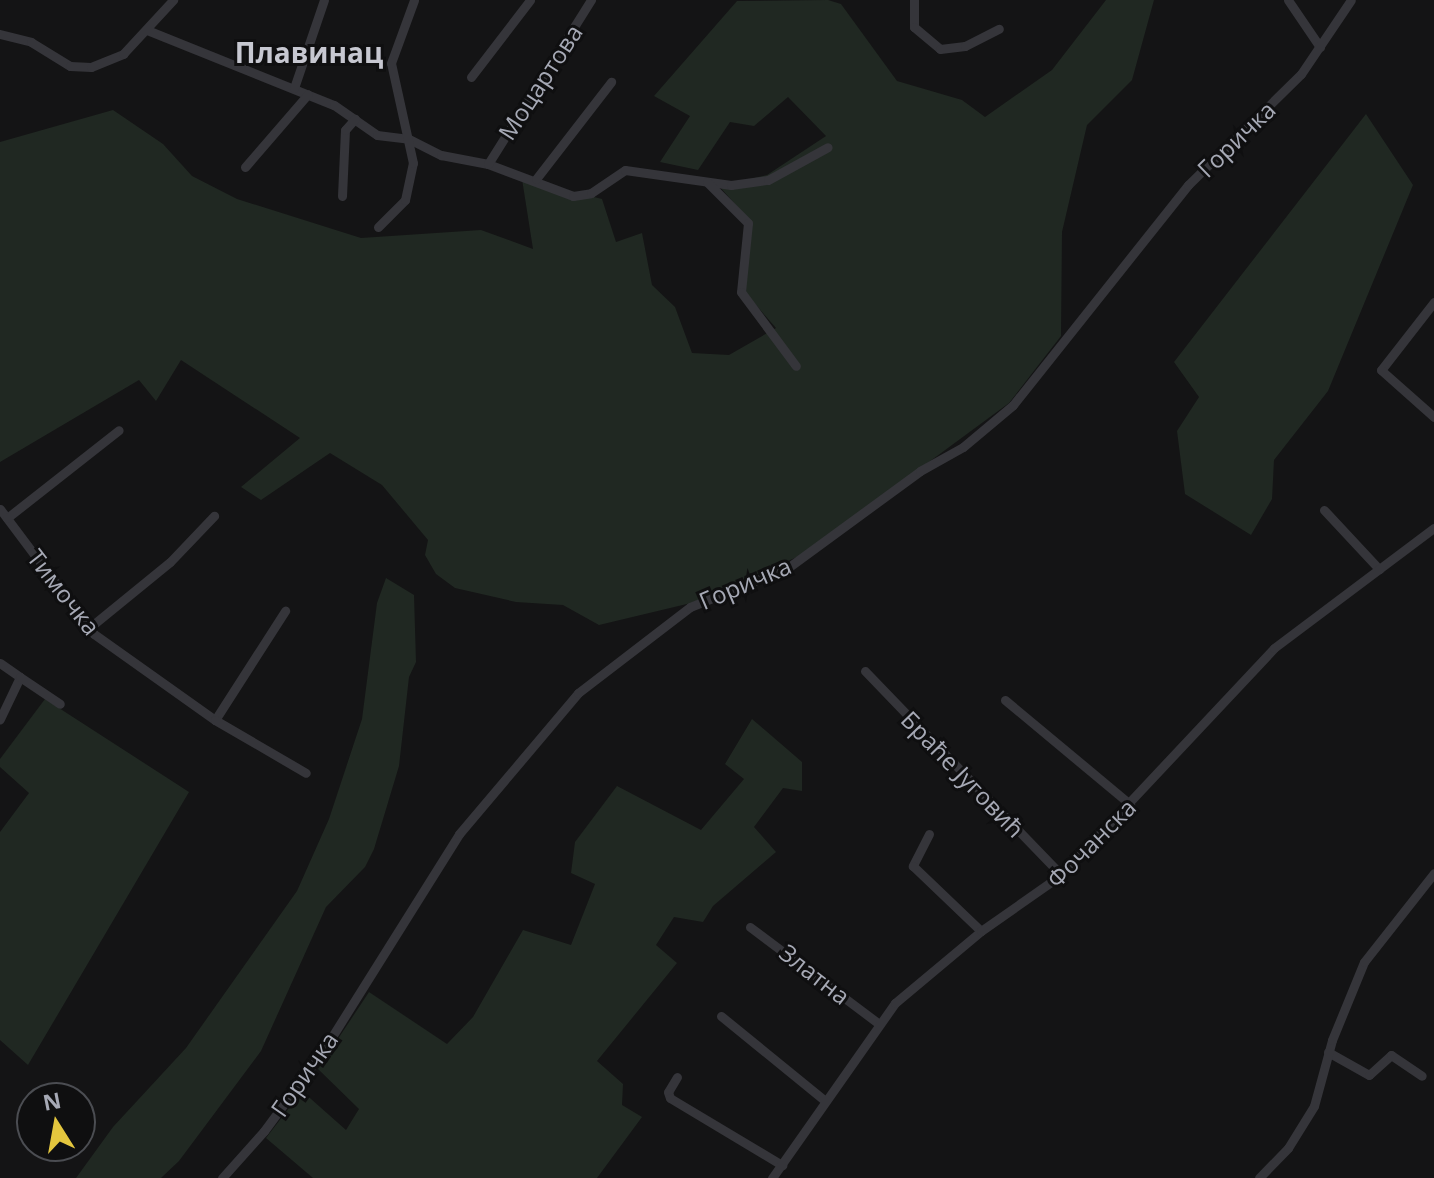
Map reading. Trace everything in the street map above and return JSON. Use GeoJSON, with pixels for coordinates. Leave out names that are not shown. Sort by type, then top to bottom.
{"type":"FeatureCollection","features":[{"type":"Feature","properties":{"kind":"street"},"geometry":{"type":"LineString","coordinates":[[0,34],[22,38],[81,67],[115,59],[147,30],[173,0]]}},
{"type":"Feature","properties":{"kind":"street"},"geometry":{"type":"LineString","coordinates":[[294,88],[324,0]]}},
{"type":"Feature","properties":{"kind":"street"},"geometry":{"type":"LineString","coordinates":[[378,227],[406,195],[413,153],[395,100],[391,63],[396,37],[414,0]]}},
{"type":"Feature","properties":{"kind":"street"},"geometry":{"type":"LineString","coordinates":[[471,77],[530,0]]}},
{"type":"Feature","properties":{"kind":"street","name":"Моцартова"},"geometry":{"type":"LineString","coordinates":[[488,164],[591,0]]}},
{"type":"Feature","properties":{"kind":"street"},"geometry":{"type":"LineString","coordinates":[[914,0],[914,27],[940,49],[965,46],[999,29]]}},
{"type":"Feature","properties":{"kind":"street"},"geometry":{"type":"LineString","coordinates":[[1288,0],[1320,47]]}},
{"type":"Feature","properties":{"kind":"street","name":"Горичка"},"geometry":{"type":"LineString","coordinates":[[222,1178],[323,1051],[459,834],[578,693],[695,604],[789,567],[1013,405],[1163,215],[1284,93],[1351,0]]}},
{"type":"Feature","properties":{"kind":"street"},"geometry":{"type":"LineString","coordinates":[[147,30],[308,94],[384,138],[409,139],[441,155],[488,164],[536,179],[573,196],[591,193],[625,170],[707,182],[768,180],[828,147]]}},
{"type":"Feature","properties":{"kind":"street"},"geometry":{"type":"LineString","coordinates":[[536,179],[611,82]]}},
{"type":"Feature","properties":{"kind":"street"},"geometry":{"type":"LineString","coordinates":[[245,167],[308,94]]}},
{"type":"Feature","properties":{"kind":"street"},"geometry":{"type":"LineString","coordinates":[[342,196],[345,130],[355,119]]}},
{"type":"Feature","properties":{"kind":"street"},"geometry":{"type":"LineString","coordinates":[[707,182],[748,223],[741,292],[796,366]]}},
{"type":"Feature","properties":{"kind":"street"},"geometry":{"type":"LineString","coordinates":[[1434,302],[1381,370],[1434,417]]}},
{"type":"Feature","properties":{"kind":"street"},"geometry":{"type":"LineString","coordinates":[[3,513],[119,430]]}},
{"type":"Feature","properties":{"kind":"street"},"geometry":{"type":"LineString","coordinates":[[1324,510],[1379,569]]}},
{"type":"Feature","properties":{"kind":"street","name":"Тимочка"},"geometry":{"type":"LineString","coordinates":[[3,513],[89,628],[215,720],[306,773]]}},
{"type":"Feature","properties":{"kind":"street"},"geometry":{"type":"LineString","coordinates":[[89,628],[170,562],[214,516]]}},
{"type":"Feature","properties":{"kind":"street","name":"Фочанска"},"geometry":{"type":"LineString","coordinates":[[772,1178],[878,1023],[917,983],[981,931],[1061,875],[1130,804],[1255,665],[1434,528]]}},
{"type":"Feature","properties":{"kind":"street"},"geometry":{"type":"LineString","coordinates":[[215,720],[285,611]]}},
{"type":"Feature","properties":{"kind":"street"},"geometry":{"type":"LineString","coordinates":[[0,663],[60,704]]}},
{"type":"Feature","properties":{"kind":"street","name":"Браће Југовић"},"geometry":{"type":"LineString","coordinates":[[865,671],[1061,875]]}},
{"type":"Feature","properties":{"kind":"street"},"geometry":{"type":"LineString","coordinates":[[0,719],[20,677]]}},
{"type":"Feature","properties":{"kind":"street"},"geometry":{"type":"LineString","coordinates":[[1005,700],[1130,804]]}},
{"type":"Feature","properties":{"kind":"street"},"geometry":{"type":"LineString","coordinates":[[929,834],[913,866],[981,931]]}},
{"type":"Feature","properties":{"kind":"street"},"geometry":{"type":"LineString","coordinates":[[1259,1178],[1305,1125],[1328,1052],[1364,962],[1434,873]]}},
{"type":"Feature","properties":{"kind":"street","name":"Златна"},"geometry":{"type":"LineString","coordinates":[[750,927],[878,1023]]}},
{"type":"Feature","properties":{"kind":"street"},"geometry":{"type":"LineString","coordinates":[[721,1016],[824,1100]]}},
{"type":"Feature","properties":{"kind":"street"},"geometry":{"type":"LineString","coordinates":[[1328,1052],[1369,1075],[1391,1055],[1422,1076]]}},
{"type":"Feature","properties":{"kind":"street"},"geometry":{"type":"LineString","coordinates":[[677,1077],[668,1092],[670,1098],[782,1165]]}},
{"type":"Feature","properties":{"kind":"shaded area"},"geometry":{"type":"Polygon","coordinates":[[[828,0],[841,4],[897,81],[962,100],[985,117],[1052,70],[1106,0],[1154,0],[1132,80],[1087,125],[1062,232],[1061,336],[1009,403],[804,554],[691,603],[599,625],[563,605],[516,602],[455,588],[436,574],[425,555],[428,540],[382,485],[330,453],[261,500],[241,487],[300,438],[181,360],[156,401],[139,380],[0,462],[0,142],[113,110],[163,144],[192,176],[237,199],[361,238],[481,230],[533,249],[522,179],[602,199],[616,242],[642,233],[652,285],[675,307],[692,353],[729,355],[776,328],[743,290],[752,223],[719,186],[767,175],[826,136],[788,97],[754,126],[730,122],[698,170],[660,162],[690,116],[654,96],[737,1],[828,0]]]}},
{"type":"Feature","properties":{"kind":"shaded area"},"geometry":{"type":"Polygon","coordinates":[[[1366,114],[1413,185],[1328,391],[1274,460],[1272,499],[1251,535],[1185,494],[1177,431],[1199,397],[1174,362],[1366,114]]]}},
{"type":"Feature","properties":{"kind":"shaded area"},"geometry":{"type":"Polygon","coordinates":[[[386,578],[414,595],[416,662],[409,677],[399,766],[374,849],[365,867],[326,907],[261,1051],[179,1161],[161,1178],[76,1178],[88,1162],[96,1162],[96,1150],[113,1127],[186,1048],[297,891],[329,819],[362,719],[377,603],[386,578]]]}},
{"type":"Feature","properties":{"kind":"shaded area"},"geometry":{"type":"Polygon","coordinates":[[[45,699],[189,792],[28,1065],[0,1040],[0,832],[29,793],[0,767],[0,759],[45,699]]]}},
{"type":"Feature","properties":{"kind":"shaded area"},"geometry":{"type":"Polygon","coordinates":[[[752,719],[802,762],[802,791],[783,788],[754,827],[776,852],[713,906],[703,922],[674,917],[656,945],[677,963],[597,1061],[623,1084],[622,1105],[642,1117],[597,1178],[313,1178],[266,1138],[302,1091],[346,1130],[359,1109],[318,1069],[369,992],[447,1044],[473,1017],[523,930],[571,945],[595,884],[571,873],[575,842],[617,786],[701,830],[744,779],[725,764],[752,719]]]}},
{"type":"Feature","properties":{"kind":"district","name":"Плавинац"},"geometry":{"type":"Point","coordinates":[309,52]}}]}
